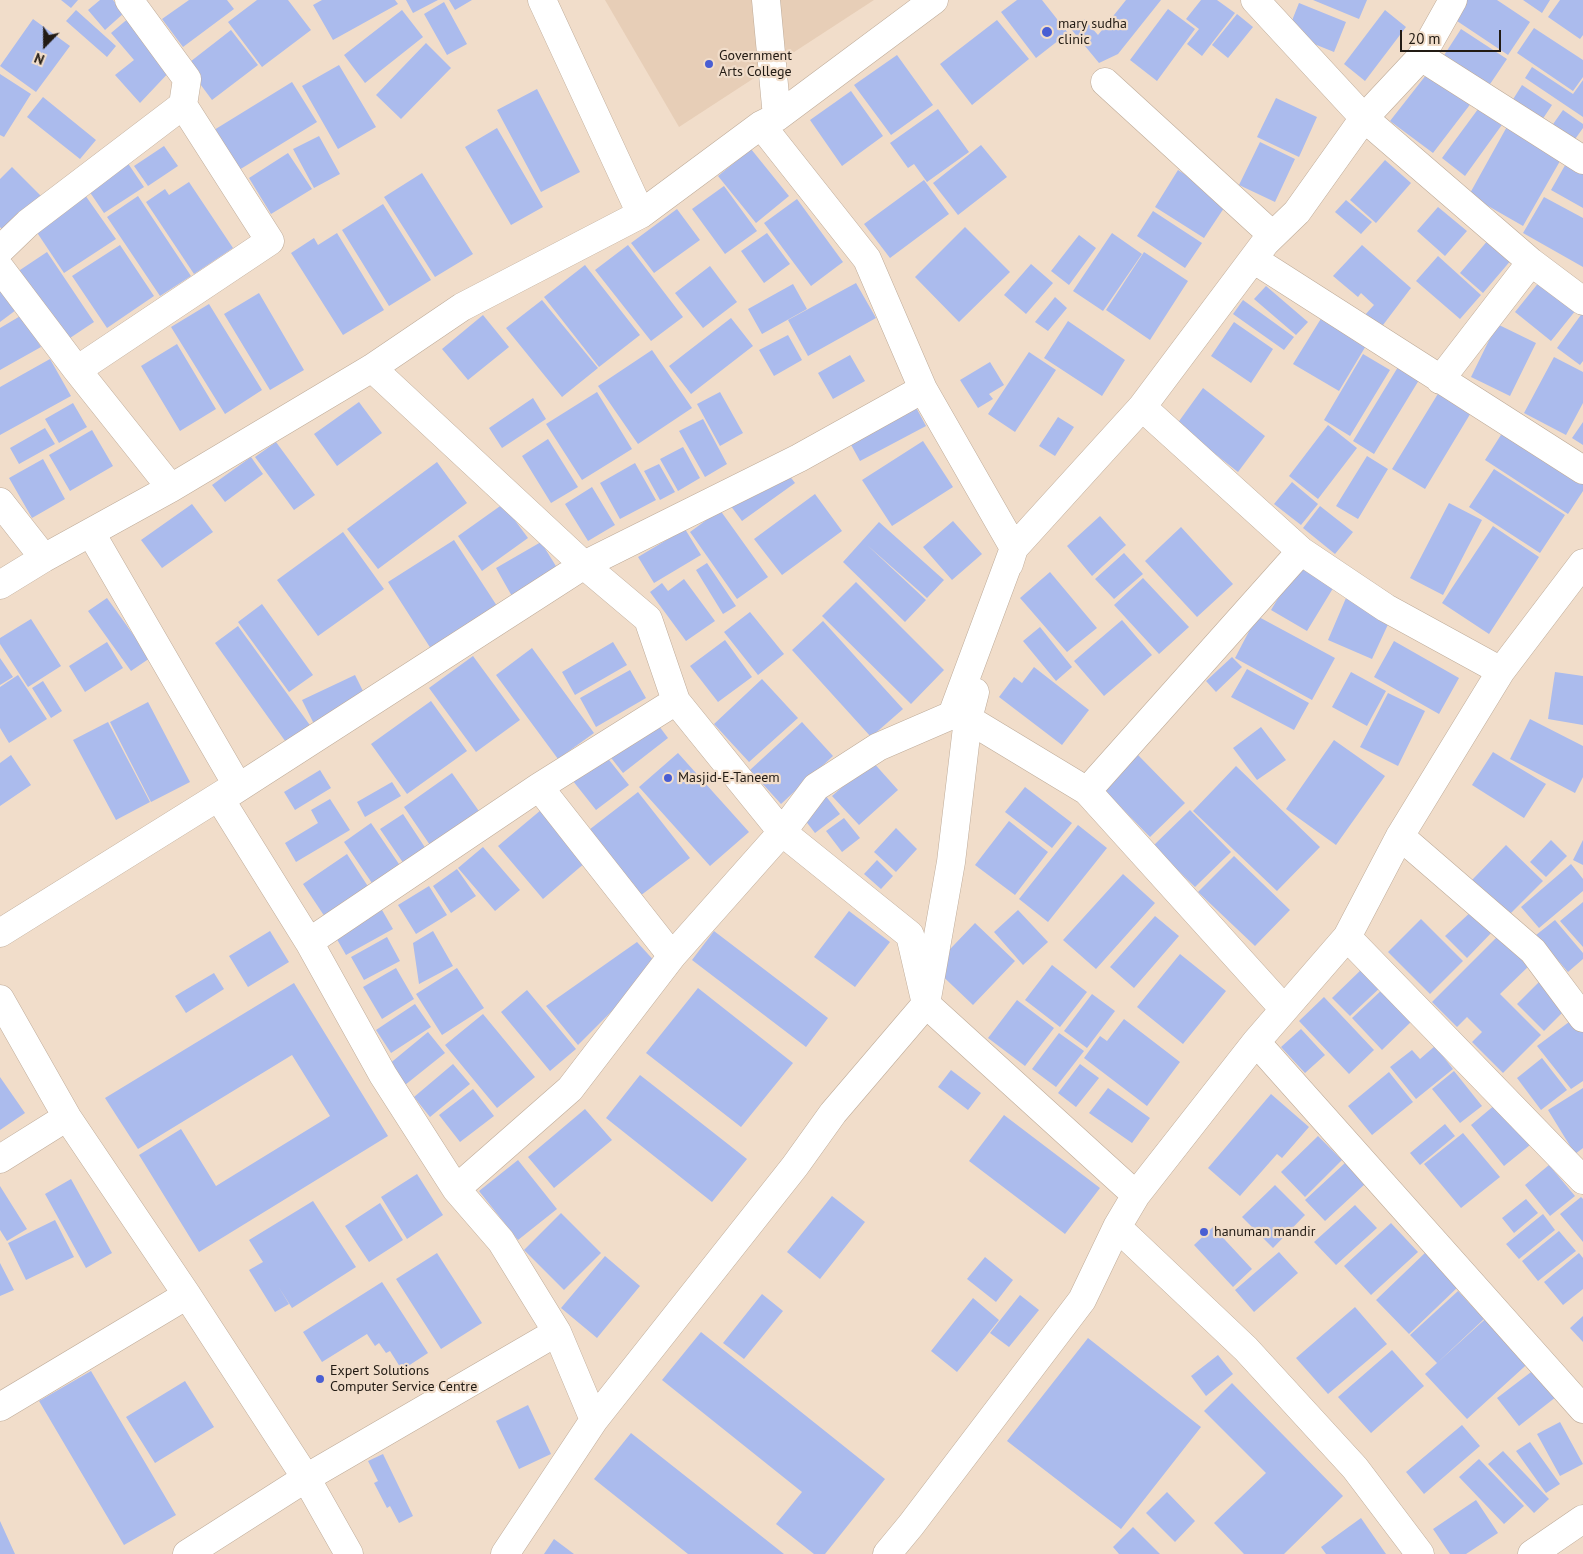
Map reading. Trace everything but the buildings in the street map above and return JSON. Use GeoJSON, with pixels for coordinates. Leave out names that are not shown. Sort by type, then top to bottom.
{"type":"FeatureCollection","features":[{"type":"Feature","properties":{"kind":"street"},"geometry":{"type":"LineString","coordinates":[[77,370],[270,241],[183,106],[187,79],[129,0]]}},
{"type":"Feature","properties":{"kind":"street"},"geometry":{"type":"LineString","coordinates":[[542,0],[641,214]]}},
{"type":"Feature","properties":{"kind":"street"},"geometry":{"type":"LineString","coordinates":[[505,1554],[594,1420],[795,1166],[832,1113],[926,1004],[951,862],[968,719],[1014,548],[923,389],[867,259],[769,121],[766,0]]}},
{"type":"Feature","properties":{"kind":"street"},"geometry":{"type":"LineString","coordinates":[[0,585],[44,558],[171,488],[372,368],[462,308],[641,214],[934,0]]}},
{"type":"Feature","properties":{"kind":"street"},"geometry":{"type":"LineString","coordinates":[[1254,0],[1364,118],[1531,262],[1583,301]]}},
{"type":"Feature","properties":{"kind":"street"},"geometry":{"type":"LineString","coordinates":[[456,1189],[570,1089],[672,956],[782,832],[816,787],[878,747],[952,715],[1014,548],[1142,407],[1259,251],[1297,212],[1364,118],[1420,56],[1453,0]]}},
{"type":"Feature","properties":{"kind":"street"},"geometry":{"type":"LineString","coordinates":[[1420,56],[1583,160]]}},
{"type":"Feature","properties":{"kind":"street"},"geometry":{"type":"LineString","coordinates":[[1105,82],[1269,232],[1259,251]]}},
{"type":"Feature","properties":{"kind":"street"},"geometry":{"type":"LineString","coordinates":[[0,250],[28,223],[183,106]]}},
{"type":"Feature","properties":{"kind":"street"},"geometry":{"type":"LineString","coordinates":[[1259,251],[1440,380],[1583,470]]}},
{"type":"Feature","properties":{"kind":"street"},"geometry":{"type":"LineString","coordinates":[[1440,380],[1531,262]]}},
{"type":"Feature","properties":{"kind":"street"},"geometry":{"type":"LineString","coordinates":[[0,268],[77,370],[171,488]]}},
{"type":"Feature","properties":{"kind":"street"},"geometry":{"type":"LineString","coordinates":[[372,368],[584,565],[648,620],[676,701],[782,832],[910,935],[926,1004],[1136,1195]]}},
{"type":"Feature","properties":{"kind":"street"},"geometry":{"type":"LineString","coordinates":[[0,932],[229,792],[584,565],[799,458],[923,389]]}},
{"type":"Feature","properties":{"kind":"street"},"geometry":{"type":"LineString","coordinates":[[1142,407],[1301,551],[1386,608],[1501,671]]}},
{"type":"Feature","properties":{"kind":"street"},"geometry":{"type":"LineString","coordinates":[[0,502],[44,558]]}},
{"type":"Feature","properties":{"kind":"street"},"geometry":{"type":"LineString","coordinates":[[90,533],[309,942],[383,1075],[456,1189],[501,1241],[557,1332],[594,1420]]}},
{"type":"Feature","properties":{"kind":"street"},"geometry":{"type":"LineString","coordinates":[[1087,791],[1301,551]]}},
{"type":"Feature","properties":{"kind":"street"},"geometry":{"type":"LineString","coordinates":[[887,1554],[1082,1300],[1117,1228],[1136,1195],[1256,1042],[1347,937],[1400,836],[1501,671],[1583,563]]}},
{"type":"Feature","properties":{"kind":"street"},"geometry":{"type":"LineString","coordinates":[[309,942],[539,787],[676,701]]}},
{"type":"Feature","properties":{"kind":"street"},"geometry":{"type":"LineString","coordinates":[[968,719],[1087,791],[1284,1009]]}},
{"type":"Feature","properties":{"kind":"street"},"geometry":{"type":"LineString","coordinates":[[539,787],[672,956]]}},
{"type":"Feature","properties":{"kind":"street"},"geometry":{"type":"LineString","coordinates":[[1400,836],[1533,951],[1583,1018]]}},
{"type":"Feature","properties":{"kind":"street"},"geometry":{"type":"LineString","coordinates":[[1347,937],[1583,1180]]}},
{"type":"Feature","properties":{"kind":"street"},"geometry":{"type":"LineString","coordinates":[[0,999],[67,1117],[187,1295],[306,1478],[349,1554]]}},
{"type":"Feature","properties":{"kind":"street"},"geometry":{"type":"LineString","coordinates":[[1256,1042],[1583,1409]]}},
{"type":"Feature","properties":{"kind":"street"},"geometry":{"type":"LineString","coordinates":[[0,1159],[67,1117]]}},
{"type":"Feature","properties":{"kind":"street"},"geometry":{"type":"LineString","coordinates":[[1117,1228],[1246,1349],[1355,1468],[1420,1554]]}},
{"type":"Feature","properties":{"kind":"street"},"geometry":{"type":"LineString","coordinates":[[0,1407],[187,1295]]}},
{"type":"Feature","properties":{"kind":"street"},"geometry":{"type":"LineString","coordinates":[[187,1554],[306,1478],[557,1332]]}},
{"type":"Feature","properties":{"kind":"street"},"geometry":{"type":"LineString","coordinates":[[1532,1554],[1583,1519]]}},
{"type":"Feature","properties":{"kind":"shaded area","name":"Government Arts College"},"geometry":{"type":"Polygon","coordinates":[[[605,0],[874,0],[679,127],[605,0]]]}},
{"type":"Feature","properties":{"kind":"place","name":"mary sudha clinic"},"geometry":{"type":"Point","coordinates":[1047,32]}},
{"type":"Feature","properties":{"kind":"place","name":"Government Arts College"},"geometry":{"type":"Point","coordinates":[709,64]}},
{"type":"Feature","properties":{"kind":"place","name":"Masjid-E-Taneem"},"geometry":{"type":"Point","coordinates":[668,778]}},
{"type":"Feature","properties":{"kind":"place","name":"hanuman mandir"},"geometry":{"type":"Point","coordinates":[1204,1232]}},
{"type":"Feature","properties":{"kind":"place","name":"Expert Solutions Computer Service Centre"},"geometry":{"type":"Point","coordinates":[320,1379]}}]}
